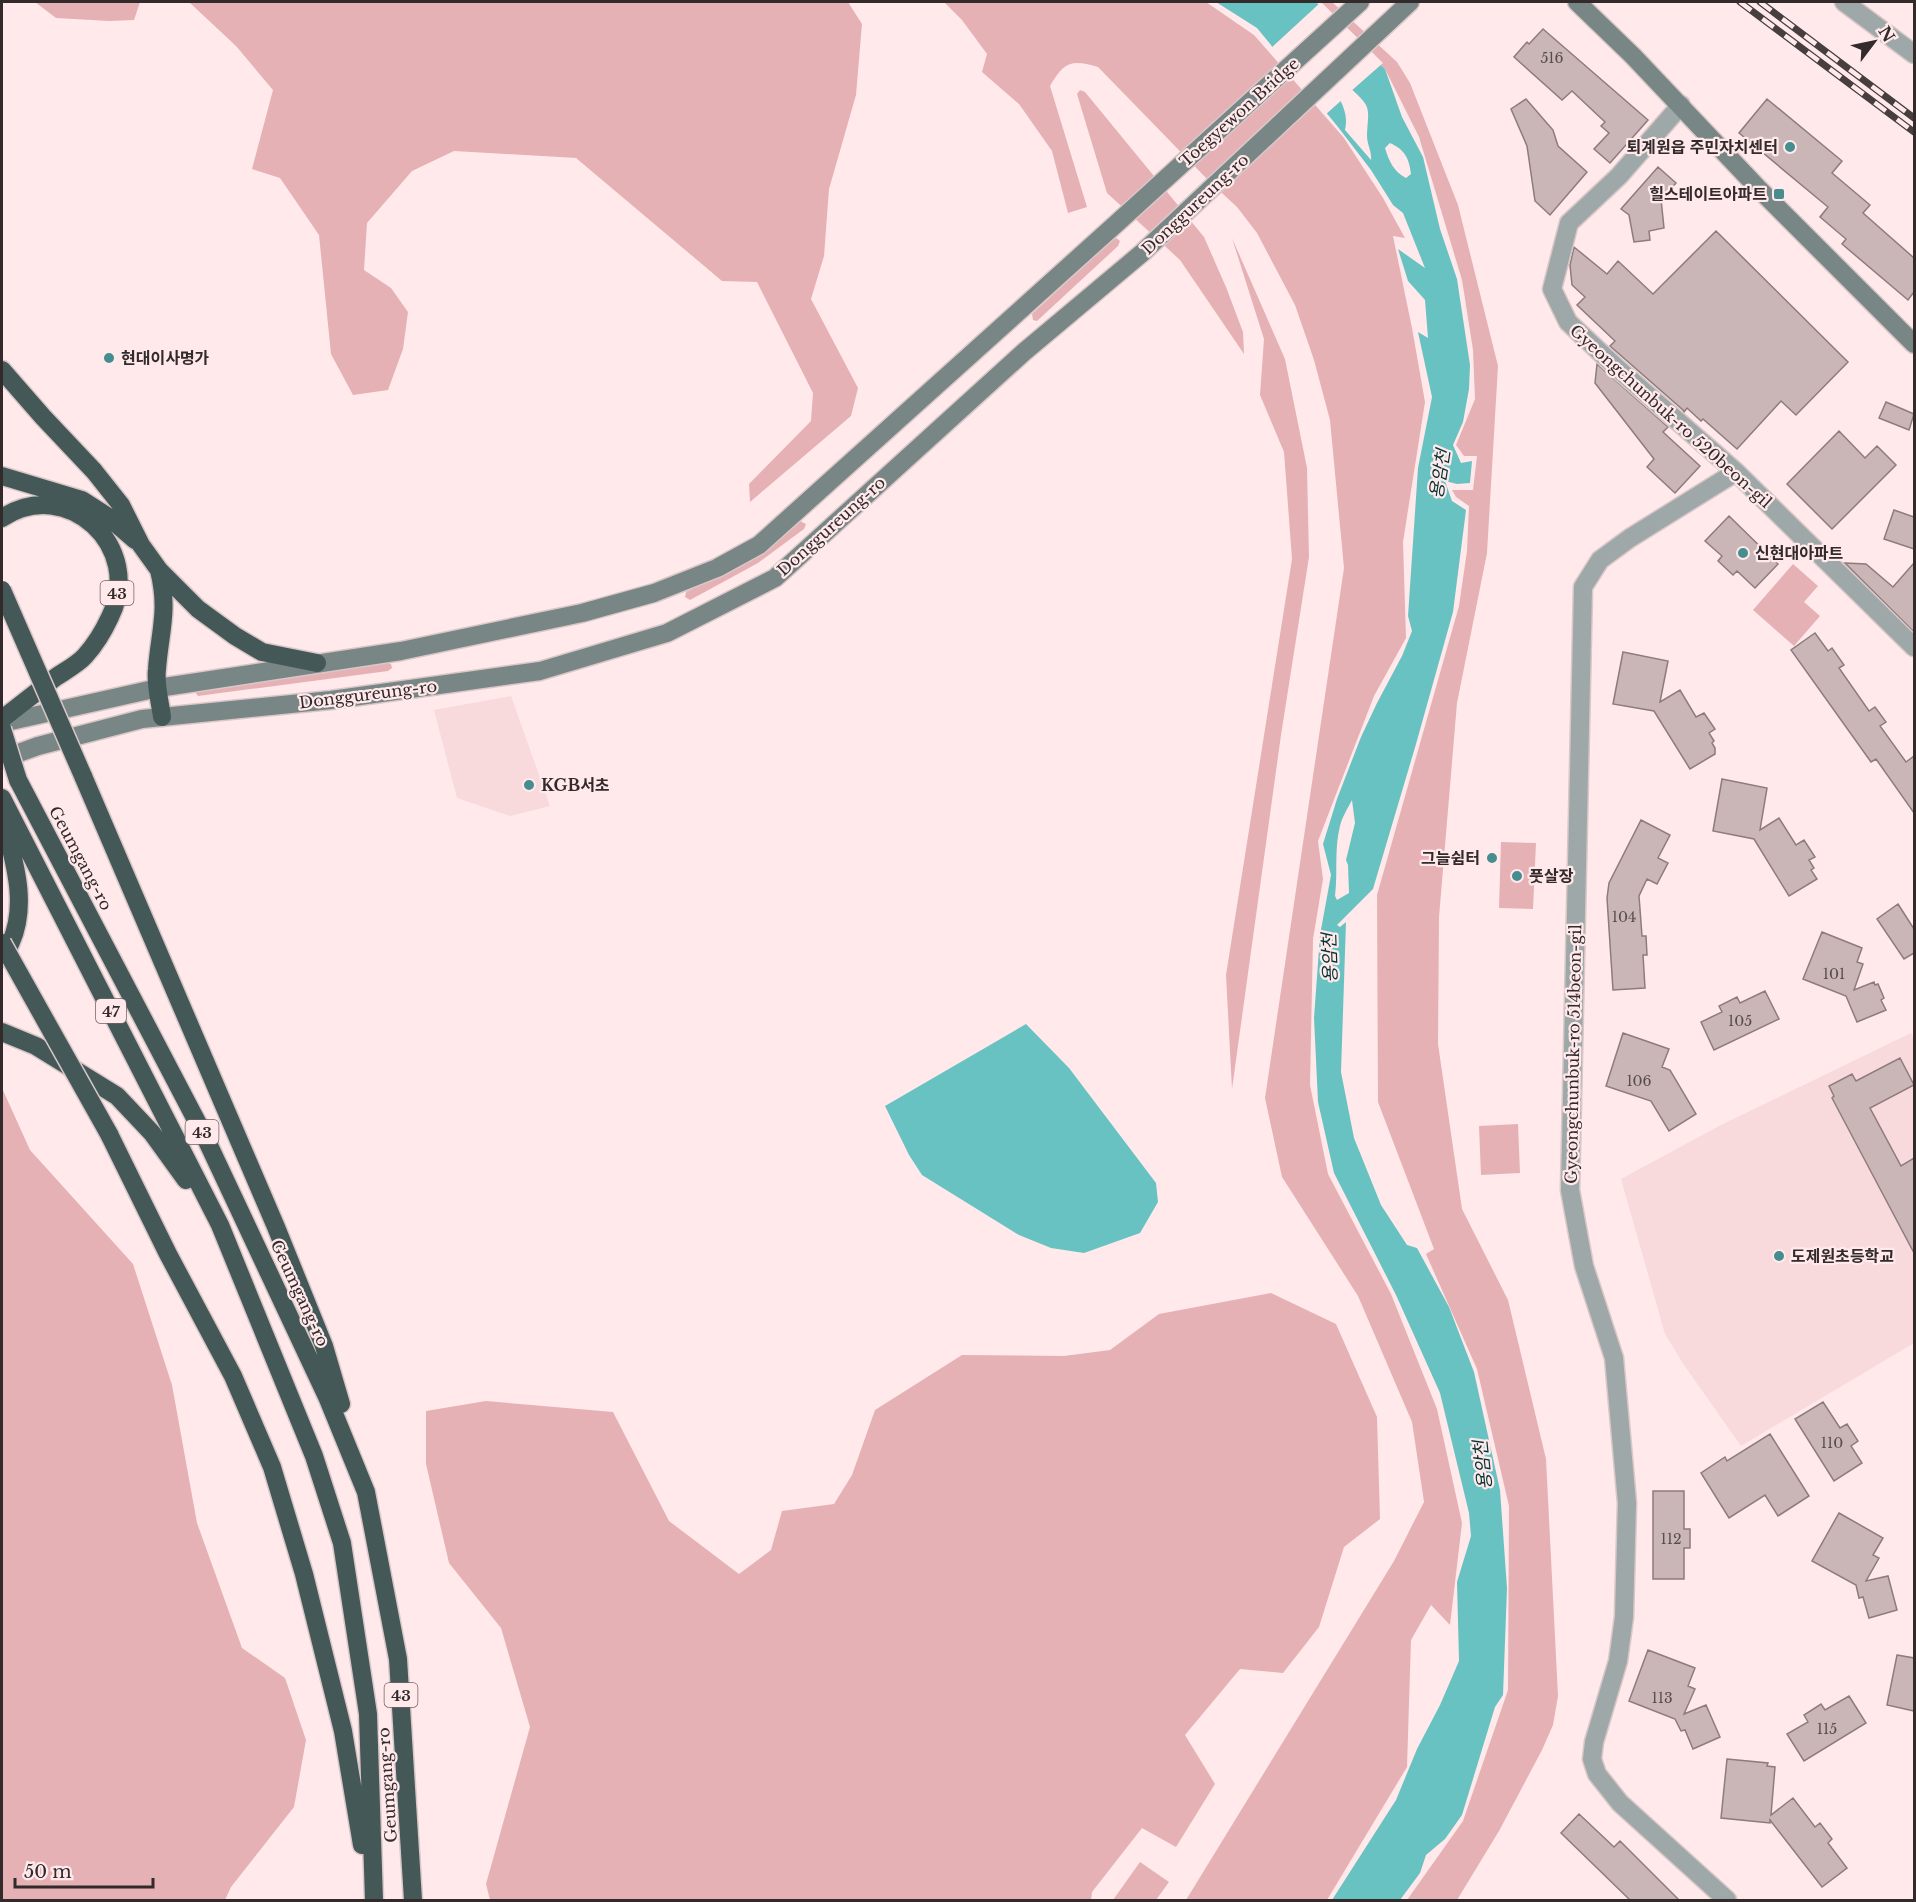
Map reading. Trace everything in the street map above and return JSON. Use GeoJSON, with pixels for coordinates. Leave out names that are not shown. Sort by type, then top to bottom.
{"type":"FeatureCollection","features":[{"type":"Feature","properties":{"kind":"highway"},"geometry":{"type":"LineString","coordinates":[[2,370],[94,471],[121,505],[141,544],[159,570],[198,609],[262,652],[317,663]]}},
{"type":"Feature","properties":{"kind":"highway"},"geometry":{"type":"LineString","coordinates":[[2,476],[82,500],[107,516],[141,544]]}},
{"type":"Feature","properties":{"kind":"highway","name":"43"},"geometry":{"type":"LineString","coordinates":[[2,518],[12,511],[31,505],[48,504],[81,514],[93,522],[105,536],[115,561],[118,586],[111,615],[85,656],[2,721]]}},
{"type":"Feature","properties":{"kind":"highway"},"geometry":{"type":"LineString","coordinates":[[159,570],[165,592],[164,622],[157,671],[162,717]]}},
{"type":"Feature","properties":{"kind":"highway"},"geometry":{"type":"LineString","coordinates":[[2,590],[276,1227],[324,1346],[366,1492]]}},
{"type":"Feature","properties":{"kind":"highway","name":"43"},"geometry":{"type":"LineString","coordinates":[[2,729],[18,780]]}},
{"type":"Feature","properties":{"kind":"highway","name":"Geumgang-ro"},"geometry":{"type":"LineString","coordinates":[[2,748],[206,1139],[328,1399],[366,1492],[398,1659],[413,1900]]}},
{"type":"Feature","properties":{"kind":"highway","name":"Geumgang-ro"},"geometry":{"type":"LineString","coordinates":[[2,798],[220,1225],[314,1456],[342,1543],[368,1714],[373,1900]]}},
{"type":"Feature","properties":{"kind":"highway"},"geometry":{"type":"LineString","coordinates":[[2,810],[19,896],[15,932],[2,958]]}},
{"type":"Feature","properties":{"kind":"highway"},"geometry":{"type":"LineString","coordinates":[[2,943],[109,1134],[168,1254],[233,1376],[272,1467],[304,1574],[343,1731],[373,1900]]}},
{"type":"Feature","properties":{"kind":"highway","name":"43"},"geometry":{"type":"LineString","coordinates":[[2,1032],[36,1046],[117,1096],[152,1133],[220,1225]]}},
{"type":"Feature","properties":{"kind":"street","name":"Toegyewon Bridge"},"geometry":{"type":"LineString","coordinates":[[317,663],[401,651],[582,613],[654,593],[717,568],[759,544],[1360,2]]}},
{"type":"Feature","properties":{"kind":"street"},"geometry":{"type":"LineString","coordinates":[[1406,6],[1421,2]]}},
{"type":"Feature","properties":{"kind":"street"},"geometry":{"type":"LineString","coordinates":[[1577,2],[1914,344]]}},
{"type":"Feature","properties":{"kind":"street"},"geometry":{"type":"LineString","coordinates":[[1844,2],[1914,54]]}},
{"type":"Feature","properties":{"kind":"street","name":"Donggureung-ro"},"geometry":{"type":"LineString","coordinates":[[2,759],[49,743],[142,719],[331,700],[540,671],[667,633],[775,578],[1024,352],[1142,254],[1406,6]]}},
{"type":"Feature","properties":{"kind":"street","name":"Gyeongchunbuk-ro 520beon-gil"},"geometry":{"type":"LineString","coordinates":[[1681,105],[1619,176],[1569,223],[1552,289],[1568,322],[1736,472],[1914,646]]}},
{"type":"Feature","properties":{"kind":"street","name":"Gyeongchunbuk-ro 514beon-gil"},"geometry":{"type":"LineString","coordinates":[[1727,1900],[1620,1803],[1597,1774],[1592,1759],[1593,1742],[1618,1661],[1624,1617],[1627,1503],[1614,1358],[1584,1266],[1570,1190],[1583,587],[1600,560],[1630,538],[1736,472]]}},
{"type":"Feature","properties":{"kind":"street"},"geometry":{"type":"LineString","coordinates":[[2,721],[158,688],[317,663]]}},
{"type":"Feature","properties":{"kind":"shaded area"},"geometry":{"type":"Polygon","coordinates":[[[35,2],[140,2],[134,20],[109,21],[56,18],[35,2]]]}},
{"type":"Feature","properties":{"kind":"shaded area"},"geometry":{"type":"Polygon","coordinates":[[[189,2],[848,2],[862,24],[856,95],[829,189],[824,256],[811,299],[858,388],[851,416],[750,502],[749,484],[811,421],[813,393],[757,282],[722,281],[576,158],[454,151],[412,171],[367,223],[364,270],[391,288],[408,312],[403,349],[388,390],[353,395],[331,354],[319,235],[280,178],[252,169],[273,90],[236,46],[189,2]]]}},
{"type":"Feature","properties":{"kind":"shaded area"},"geometry":{"type":"Polygon","coordinates":[[[944,2],[1206,2],[1254,35],[1344,138],[1383,198],[1405,238],[1393,236],[1425,402],[1403,542],[1406,638],[1374,696],[1318,841],[1323,879],[1313,939],[1310,1085],[1328,1174],[1391,1294],[1437,1409],[1462,1523],[1450,1625],[1431,1605],[1411,1640],[1407,1767],[1327,1900],[1186,1900],[1394,1561],[1424,1502],[1412,1422],[1358,1296],[1282,1177],[1265,1098],[1344,568],[1330,420],[1314,360],[1295,305],[1257,233],[1237,207],[1098,67],[1075,63],[1064,67],[1050,86],[1087,207],[1068,213],[1052,151],[1019,104],[982,72],[987,54],[962,20],[944,2]]]}},
{"type":"Feature","properties":{"kind":"shaded area"},"geometry":{"type":"Polygon","coordinates":[[[1319,2],[1332,2],[1397,62],[1410,83],[1458,205],[1498,366],[1487,553],[1457,703],[1439,917],[1438,1044],[1462,1209],[1508,1300],[1546,1459],[1558,1696],[1553,1725],[1542,1750],[1499,1831],[1457,1900],[1407,1900],[1463,1821],[1508,1690],[1509,1506],[1477,1369],[1426,1254],[1434,1249],[1378,1102],[1377,895],[1459,606],[1467,551],[1469,506],[1456,497],[1452,490],[1473,490],[1477,456],[1464,456],[1456,445],[1475,399],[1473,350],[1462,280],[1419,137],[1385,69],[1319,2]]]}},
{"type":"Feature","properties":{"kind":"shaded area"},"geometry":{"type":"Polygon","coordinates":[[[1080,90],[1085,92],[1204,237],[1243,332],[1244,354],[1180,260],[1107,193],[1077,94],[1080,90]]]}},
{"type":"Feature","properties":{"kind":"shaded area"},"geometry":{"type":"Polygon","coordinates":[[[1116,238],[1120,241],[1118,246],[1037,321],[1033,320],[1032,314],[1116,238]]]}},
{"type":"Feature","properties":{"kind":"shaded area"},"geometry":{"type":"Polygon","coordinates":[[[1232,238],[1285,359],[1307,468],[1309,557],[1281,735],[1232,1089],[1226,975],[1292,559],[1284,452],[1260,395],[1264,339],[1232,238]]]}},
{"type":"Feature","properties":{"kind":"shaded area"},"geometry":{"type":"Polygon","coordinates":[[[800,521],[806,524],[804,529],[758,563],[690,600],[685,597],[686,592],[745,560],[800,521]]]}},
{"type":"Feature","properties":{"kind":"shaded area"},"geometry":{"type":"Polygon","coordinates":[[[1793,564],[1818,586],[1804,602],[1820,616],[1794,646],[1753,610],[1793,564]]]}},
{"type":"Feature","properties":{"kind":"shaded area"},"geometry":{"type":"Polygon","coordinates":[[[387,662],[392,668],[388,671],[198,696],[195,692],[197,688],[387,662]]]}},
{"type":"Feature","properties":{"kind":"shaded area"},"geometry":{"type":"Polygon","coordinates":[[[511,696],[550,806],[510,816],[457,798],[434,710],[511,696]]]}},
{"type":"Feature","properties":{"kind":"shaded area","name":"풋살장"},"geometry":{"type":"Polygon","coordinates":[[[1501,842],[1536,843],[1533,909],[1499,908],[1501,842]]]}},
{"type":"Feature","properties":{"kind":"shaded area","name":"도제원초등학교"},"geometry":{"type":"Polygon","coordinates":[[[1911,1033],[1914,1039],[1914,1343],[1741,1446],[1665,1334],[1621,1179],[1721,1125],[1911,1033]]]}},
{"type":"Feature","properties":{"kind":"shaded area"},"geometry":{"type":"Polygon","coordinates":[[[2,1088],[30,1150],[133,1264],[172,1385],[197,1523],[242,1648],[285,1678],[306,1740],[294,1807],[231,1887],[225,1900],[2,1900],[2,1088]]]}},
{"type":"Feature","properties":{"kind":"shaded area"},"geometry":{"type":"Polygon","coordinates":[[[1518,1124],[1520,1173],[1481,1175],[1479,1126],[1518,1124]]]}},
{"type":"Feature","properties":{"kind":"shaded area"},"geometry":{"type":"Polygon","coordinates":[[[1271,1293],[1336,1324],[1377,1417],[1380,1519],[1344,1547],[1319,1627],[1283,1673],[1240,1669],[1185,1735],[1215,1784],[1176,1847],[1142,1828],[1092,1892],[1091,1900],[490,1900],[486,1884],[530,1727],[501,1628],[449,1563],[426,1464],[426,1411],[486,1401],[613,1412],[669,1521],[739,1574],[771,1550],[782,1511],[834,1504],[852,1475],[875,1410],[962,1355],[1064,1356],[1110,1350],[1159,1314],[1271,1293]]]}},
{"type":"Feature","properties":{"kind":"shaded area"},"geometry":{"type":"Polygon","coordinates":[[[1140,1862],[1169,1882],[1156,1900],[1113,1900],[1140,1862]]]}},
{"type":"Feature","properties":{"kind":"water","name":"용암천"},"geometry":{"type":"Polygon","coordinates":[[[1216,2],[1316,2],[1385,69],[1402,117],[1423,157],[1440,229],[1457,279],[1470,365],[1469,389],[1463,422],[1453,445],[1461,463],[1472,461],[1470,483],[1457,484],[1445,481],[1452,501],[1466,510],[1453,612],[1373,889],[1337,925],[1340,927],[1346,922],[1341,1072],[1354,1138],[1381,1205],[1407,1245],[1417,1248],[1449,1307],[1474,1372],[1500,1490],[1507,1588],[1503,1695],[1495,1707],[1462,1815],[1445,1839],[1426,1855],[1420,1873],[1400,1900],[1332,1900],[1396,1800],[1417,1749],[1440,1705],[1459,1661],[1457,1582],[1471,1536],[1469,1513],[1440,1393],[1396,1295],[1334,1173],[1318,1102],[1314,1018],[1320,935],[1331,875],[1323,844],[1337,799],[1361,737],[1402,656],[1412,631],[1408,616],[1418,468],[1432,397],[1418,332],[1428,338],[1425,300],[1408,281],[1398,249],[1425,268],[1403,213],[1393,205],[1371,170],[1338,127],[1257,28],[1216,2]],[[1350,88],[1338,96],[1345,112],[1345,130],[1371,160],[1367,136],[1368,109],[1350,88]],[[1390,143],[1385,148],[1398,172],[1406,178],[1411,174],[1409,163],[1403,152],[1390,143]],[[1352,800],[1342,819],[1338,835],[1335,896],[1337,900],[1349,893],[1346,860],[1355,823],[1352,800]]]}},
{"type":"Feature","properties":{"kind":"water"},"geometry":{"type":"Polygon","coordinates":[[[1026,1024],[1069,1068],[1156,1183],[1158,1202],[1140,1233],[1084,1253],[1051,1248],[1019,1235],[922,1175],[909,1155],[885,1106],[1026,1024]]]}},
{"type":"Feature","properties":{"kind":"pier"},"geometry":{"type":"Polygon","coordinates":[[[1321,2],[1383,63],[1350,92],[1344,92],[1341,96],[1343,99],[1325,115],[1270,49],[1321,2]]]}},
{"type":"Feature","properties":{"kind":"building"},"geometry":{"type":"Polygon","coordinates":[[[1543,29],[1648,120],[1610,163],[1594,149],[1609,133],[1601,126],[1605,122],[1572,91],[1562,100],[1514,57],[1543,29]]]}},
{"type":"Feature","properties":{"kind":"building"},"geometry":{"type":"Polygon","coordinates":[[[1526,99],[1553,130],[1558,146],[1587,172],[1550,215],[1535,201],[1527,146],[1511,109],[1526,99]]]}},
{"type":"Feature","properties":{"kind":"building"},"geometry":{"type":"Polygon","coordinates":[[[1767,99],[1842,161],[1832,173],[1870,205],[1863,213],[1914,258],[1914,292],[1908,300],[1842,244],[1846,239],[1820,217],[1828,207],[1739,133],[1767,99]]]}},
{"type":"Feature","properties":{"kind":"building"},"geometry":{"type":"Polygon","coordinates":[[[1658,167],[1676,183],[1661,199],[1664,228],[1649,231],[1650,240],[1634,242],[1629,215],[1621,209],[1658,167]]]}},
{"type":"Feature","properties":{"kind":"building"},"geometry":{"type":"Polygon","coordinates":[[[1716,231],[1848,362],[1796,415],[1781,401],[1737,449],[1703,419],[1701,421],[1687,408],[1684,412],[1610,346],[1615,341],[1577,305],[1585,297],[1572,285],[1570,265],[1574,247],[1607,274],[1618,261],[1653,294],[1716,231]]]}},
{"type":"Feature","properties":{"kind":"building"},"geometry":{"type":"Polygon","coordinates":[[[1597,364],[1668,427],[1663,432],[1700,466],[1675,493],[1647,467],[1654,459],[1595,383],[1597,364]]]}},
{"type":"Feature","properties":{"kind":"building"},"geometry":{"type":"Polygon","coordinates":[[[1886,402],[1914,414],[1909,430],[1879,418],[1886,402]]]}},
{"type":"Feature","properties":{"kind":"building"},"geometry":{"type":"Polygon","coordinates":[[[1839,431],[1865,458],[1877,446],[1896,465],[1832,529],[1787,484],[1839,431]]]}},
{"type":"Feature","properties":{"kind":"building"},"geometry":{"type":"Polygon","coordinates":[[[1894,510],[1914,517],[1914,549],[1884,539],[1894,510]]]}},
{"type":"Feature","properties":{"kind":"building","name":"신현대아파트"},"geometry":{"type":"Polygon","coordinates":[[[1729,516],[1778,564],[1755,588],[1737,571],[1733,575],[1718,561],[1722,556],[1705,541],[1729,516]]]}},
{"type":"Feature","properties":{"kind":"building"},"geometry":{"type":"Polygon","coordinates":[[[1845,563],[1866,564],[1893,587],[1914,563],[1914,632],[1845,563]]]}},
{"type":"Feature","properties":{"kind":"building"},"geometry":{"type":"Polygon","coordinates":[[[1815,633],[1828,651],[1832,648],[1844,665],[1839,668],[1869,711],[1875,707],[1886,722],[1880,726],[1906,762],[1914,756],[1914,813],[1876,759],[1871,762],[1791,650],[1815,633]]]}},
{"type":"Feature","properties":{"kind":"building"},"geometry":{"type":"Polygon","coordinates":[[[1623,652],[1668,661],[1660,702],[1680,690],[1696,717],[1704,713],[1715,729],[1709,733],[1714,741],[1712,743],[1715,754],[1690,769],[1654,711],[1613,704],[1623,652]]]}},
{"type":"Feature","properties":{"kind":"building"},"geometry":{"type":"Polygon","coordinates":[[[1722,779],[1767,788],[1760,830],[1779,818],[1796,845],[1804,840],[1815,857],[1809,860],[1814,868],[1811,870],[1817,879],[1789,896],[1754,839],[1713,831],[1722,779]]]}},
{"type":"Feature","properties":{"kind":"building"},"geometry":{"type":"Polygon","coordinates":[[[1641,820],[1670,835],[1658,858],[1668,863],[1657,884],[1647,879],[1639,896],[1642,936],[1646,936],[1647,955],[1643,955],[1645,988],[1613,990],[1607,898],[1609,883],[1641,820]]]}},
{"type":"Feature","properties":{"kind":"building"},"geometry":{"type":"Polygon","coordinates":[[[1898,904],[1914,929],[1914,953],[1904,959],[1877,919],[1898,904]]]}},
{"type":"Feature","properties":{"kind":"building"},"geometry":{"type":"Polygon","coordinates":[[[1822,932],[1862,948],[1857,962],[1863,964],[1854,990],[1874,982],[1875,985],[1878,984],[1884,998],[1881,1000],[1886,1010],[1857,1022],[1846,996],[1803,979],[1822,932]]]}},
{"type":"Feature","properties":{"kind":"building"},"geometry":{"type":"Polygon","coordinates":[[[1765,991],[1779,1019],[1714,1050],[1701,1022],[1722,1012],[1719,1006],[1737,997],[1740,1003],[1765,991]]]}},
{"type":"Feature","properties":{"kind":"building"},"geometry":{"type":"Polygon","coordinates":[[[1623,1033],[1669,1049],[1662,1067],[1670,1070],[1696,1114],[1669,1131],[1651,1101],[1606,1086],[1623,1033]]]}},
{"type":"Feature","properties":{"kind":"building"},"geometry":{"type":"Polygon","coordinates":[[[1900,1058],[1914,1085],[1870,1108],[1901,1166],[1914,1158],[1914,1253],[1832,1098],[1834,1096],[1829,1086],[1852,1074],[1856,1081],[1900,1058]]]}},
{"type":"Feature","properties":{"kind":"building"},"geometry":{"type":"Polygon","coordinates":[[[1823,1402],[1840,1428],[1847,1424],[1858,1441],[1851,1446],[1862,1463],[1834,1481],[1795,1419],[1823,1402]]]}},
{"type":"Feature","properties":{"kind":"building"},"geometry":{"type":"Polygon","coordinates":[[[1770,1434],[1809,1496],[1778,1516],[1765,1495],[1729,1518],[1701,1473],[1725,1457],[1727,1461],[1770,1434]]]}},
{"type":"Feature","properties":{"kind":"building"},"geometry":{"type":"Polygon","coordinates":[[[1653,1491],[1684,1491],[1684,1529],[1690,1529],[1690,1548],[1684,1548],[1684,1579],[1653,1579],[1653,1491]]]}},
{"type":"Feature","properties":{"kind":"building"},"geometry":{"type":"Polygon","coordinates":[[[1839,1513],[1883,1538],[1873,1555],[1879,1558],[1866,1581],[1888,1576],[1897,1610],[1869,1618],[1863,1597],[1859,1598],[1856,1585],[1812,1561],[1839,1513]]]}},
{"type":"Feature","properties":{"kind":"building"},"geometry":{"type":"Polygon","coordinates":[[[1648,1650],[1695,1668],[1688,1686],[1695,1689],[1684,1714],[1706,1705],[1720,1737],[1693,1749],[1685,1730],[1681,1731],[1675,1719],[1629,1701],[1648,1650]]]}},
{"type":"Feature","properties":{"kind":"building"},"geometry":{"type":"Polygon","coordinates":[[[1897,1655],[1914,1658],[1914,1711],[1887,1705],[1897,1655]]]}},
{"type":"Feature","properties":{"kind":"building"},"geometry":{"type":"Polygon","coordinates":[[[1849,1696],[1866,1723],[1804,1761],[1787,1734],[1808,1722],[1804,1715],[1821,1704],[1825,1710],[1849,1696]]]}},
{"type":"Feature","properties":{"kind":"building"},"geometry":{"type":"Polygon","coordinates":[[[1727,1759],[1768,1763],[1767,1766],[1775,1767],[1771,1815],[1793,1798],[1815,1827],[1820,1823],[1832,1839],[1828,1843],[1847,1868],[1822,1887],[1770,1820],[1770,1823],[1721,1818],[1727,1759]]]}},
{"type":"Feature","properties":{"kind":"building"},"geometry":{"type":"Polygon","coordinates":[[[1579,1814],[1614,1847],[1620,1841],[1679,1900],[1630,1900],[1561,1833],[1579,1814]]]}},
{"type":"Feature","properties":{"kind":"railway"},"geometry":{"type":"LineString","coordinates":[[1740,2],[1914,132]]}},
{"type":"Feature","properties":{"kind":"railway"},"geometry":{"type":"LineString","coordinates":[[1760,2],[1914,118]]}},
{"type":"Feature","properties":{"kind":"place","name":"퇴계원읍 주민자치센터"},"geometry":{"type":"Point","coordinates":[1790,147]}},
{"type":"Feature","properties":{"kind":"place","name":"힐스테이트아파트"},"geometry":{"type":"Point","coordinates":[1779,194]}},
{"type":"Feature","properties":{"kind":"place","name":"현대이사명가"},"geometry":{"type":"Point","coordinates":[109,358]}},
{"type":"Feature","properties":{"kind":"place","name":"신현대아파트"},"geometry":{"type":"Point","coordinates":[1743,553]}},
{"type":"Feature","properties":{"kind":"place","name":"KGB서초"},"geometry":{"type":"Point","coordinates":[529,785]}},
{"type":"Feature","properties":{"kind":"place","name":"그늘쉼터"},"geometry":{"type":"Point","coordinates":[1492,858]}},
{"type":"Feature","properties":{"kind":"place","name":"풋살장"},"geometry":{"type":"Point","coordinates":[1517,876]}},
{"type":"Feature","properties":{"kind":"place","name":"도제원초등학교"},"geometry":{"type":"Point","coordinates":[1779,1256]}}]}
